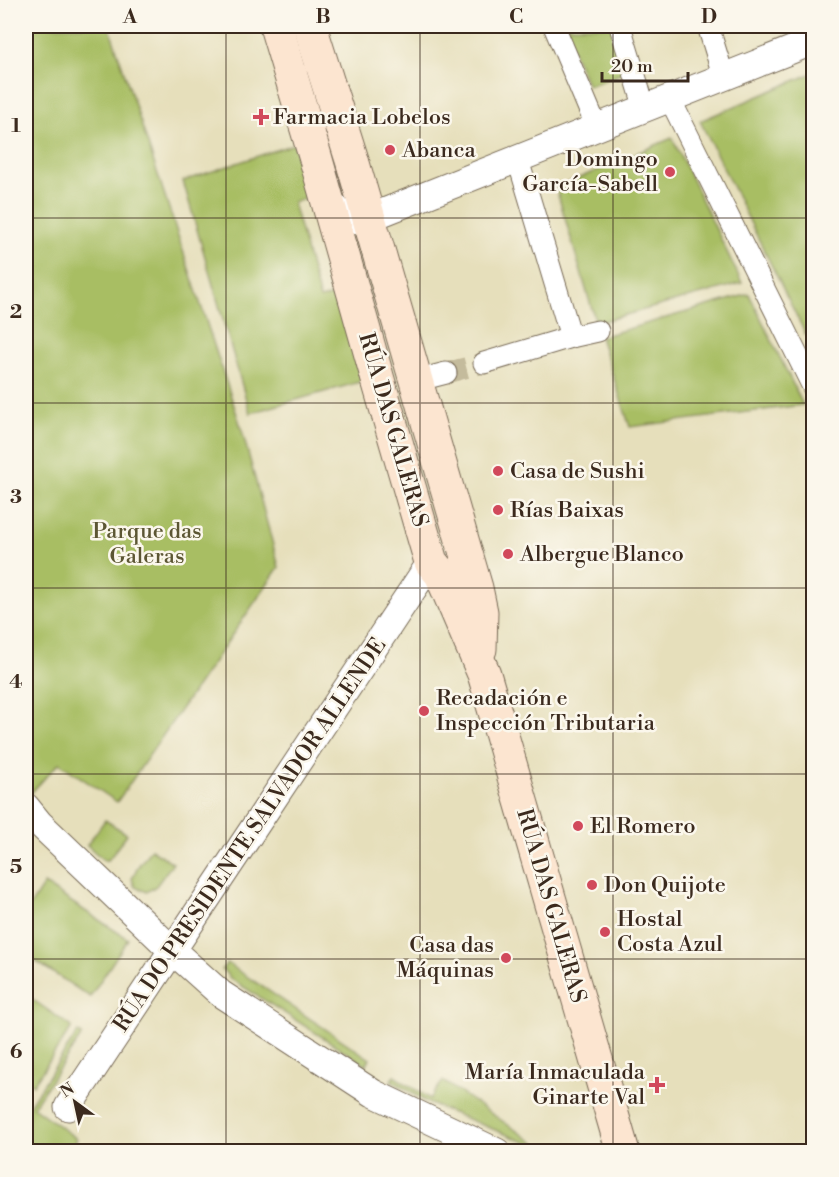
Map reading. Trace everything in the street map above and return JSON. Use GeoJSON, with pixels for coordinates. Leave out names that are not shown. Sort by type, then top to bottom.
{"type":"FeatureCollection","features":[{"type":"Feature","properties":{"kind":"main road","name":"RÚA DAS GALERAS"},"geometry":{"type":"LineString","coordinates":[[276,26],[378,380],[430,573],[480,646]]}},
{"type":"Feature","properties":{"kind":"main road","name":"RÚA DAS GALERAS"},"geometry":{"type":"LineString","coordinates":[[310,26],[369,218],[473,579],[481,612],[480,646],[623,1152]]}},
{"type":"Feature","properties":{"kind":"street"},"geometry":{"type":"LineString","coordinates":[[554,26],[597,128]]}},
{"type":"Feature","properties":{"kind":"street"},"geometry":{"type":"LineString","coordinates":[[620,26],[645,109]]}},
{"type":"Feature","properties":{"kind":"street"},"geometry":{"type":"LineString","coordinates":[[708,26],[724,78]]}},
{"type":"Feature","properties":{"kind":"street"},"geometry":{"type":"LineString","coordinates":[[369,218],[724,78],[804,37]]}},
{"type":"Feature","properties":{"kind":"street"},"geometry":{"type":"LineString","coordinates":[[670,99],[813,388]]}},
{"type":"Feature","properties":{"kind":"street"},"geometry":{"type":"LineString","coordinates":[[518,160],[571,337]]}},
{"type":"Feature","properties":{"kind":"street","name":"RÚA DAS GALERAS"},"geometry":{"type":"LineString","coordinates":[[325,193],[343,216],[356,221],[369,218]]}},
{"type":"Feature","properties":{"kind":"street"},"geometry":{"type":"LineString","coordinates":[[484,363],[598,331]]}},
{"type":"Feature","properties":{"kind":"street"},"geometry":{"type":"LineString","coordinates":[[415,381],[446,373]]}},
{"type":"Feature","properties":{"kind":"street","name":"RÚA DO PRESIDENTE SALVADOR ALLENDE"},"geometry":{"type":"LineString","coordinates":[[68,1107],[430,573]]}},
{"type":"Feature","properties":{"kind":"street"},"geometry":{"type":"LineString","coordinates":[[26,807],[39,823],[172,951],[221,994],[373,1093],[497,1152]]}},
{"type":"Feature","properties":{"kind":"green space","name":"Parque das Galeras"},"geometry":{"type":"Polygon","coordinates":[[[26,26],[109,26],[241,427],[279,567],[117,802],[59,763],[26,798],[26,26]]]}},
{"type":"Feature","properties":{"kind":"green space"},"geometry":{"type":"Polygon","coordinates":[[[562,26],[612,26],[626,72],[588,86],[562,26]]]}},
{"type":"Feature","properties":{"kind":"green space"},"geometry":{"type":"Polygon","coordinates":[[[813,73],[814,331],[806,335],[700,121],[813,73]]]}},
{"type":"Feature","properties":{"kind":"green space"},"geometry":{"type":"Polygon","coordinates":[[[672,138],[742,283],[596,323],[556,188],[672,138]]]}},
{"type":"Feature","properties":{"kind":"green space"},"geometry":{"type":"Polygon","coordinates":[[[294,144],[309,197],[293,203],[320,299],[337,295],[363,381],[250,413],[183,181],[294,144]]]}},
{"type":"Feature","properties":{"kind":"green space"},"geometry":{"type":"Polygon","coordinates":[[[749,294],[803,405],[630,427],[600,337],[749,294]]]}},
{"type":"Feature","properties":{"kind":"green space"},"geometry":{"type":"Polygon","coordinates":[[[105,820],[127,834],[106,861],[87,845],[105,820]]]}},
{"type":"Feature","properties":{"kind":"green space"},"geometry":{"type":"Polygon","coordinates":[[[151,849],[173,863],[156,886],[147,892],[135,887],[132,879],[151,849]]]}},
{"type":"Feature","properties":{"kind":"green space"},"geometry":{"type":"Polygon","coordinates":[[[44,884],[128,939],[90,997],[26,955],[26,912],[44,884]]]}},
{"type":"Feature","properties":{"kind":"green space"},"geometry":{"type":"Polygon","coordinates":[[[227,963],[370,1059],[366,1065],[231,979],[222,969],[227,963]]]}},
{"type":"Feature","properties":{"kind":"green space"},"geometry":{"type":"Polygon","coordinates":[[[26,995],[72,1027],[33,1085],[26,1080],[26,995]]]}},
{"type":"Feature","properties":{"kind":"green space"},"geometry":{"type":"Polygon","coordinates":[[[78,1032],[82,1035],[33,1107],[77,1139],[70,1151],[26,1151],[26,1110],[78,1032]]]}},
{"type":"Feature","properties":{"kind":"green space"},"geometry":{"type":"Polygon","coordinates":[[[394,1076],[430,1099],[443,1081],[547,1151],[428,1103],[391,1080],[394,1076]]]}},
{"type":"Feature","properties":{"kind":"tunnel"},"geometry":{"type":"LineString","coordinates":[[446,373],[484,363]]}},
{"type":"Feature","properties":{"kind":"place","name":"Farmacia Lobelos"},"geometry":{"type":"Point","coordinates":[261,117]}},
{"type":"Feature","properties":{"kind":"place","name":"Abanca"},"geometry":{"type":"Point","coordinates":[390,150]}},
{"type":"Feature","properties":{"kind":"place","name":"Domingo García-Sabell"},"geometry":{"type":"Point","coordinates":[670,172]}},
{"type":"Feature","properties":{"kind":"place","name":"Casa de Sushi"},"geometry":{"type":"Point","coordinates":[498,471]}},
{"type":"Feature","properties":{"kind":"place","name":"Rías Baixas"},"geometry":{"type":"Point","coordinates":[498,510]}},
{"type":"Feature","properties":{"kind":"place","name":"Albergue Blanco"},"geometry":{"type":"Point","coordinates":[508,554]}},
{"type":"Feature","properties":{"kind":"place","name":"Recadación e Inspección Tributaria"},"geometry":{"type":"Point","coordinates":[424,711]}},
{"type":"Feature","properties":{"kind":"place","name":"El Romero"},"geometry":{"type":"Point","coordinates":[578,826]}},
{"type":"Feature","properties":{"kind":"place","name":"Don Quijote"},"geometry":{"type":"Point","coordinates":[592,885]}},
{"type":"Feature","properties":{"kind":"place","name":"Hostal Costa Azul"},"geometry":{"type":"Point","coordinates":[605,932]}},
{"type":"Feature","properties":{"kind":"place","name":"Casa das Máquinas"},"geometry":{"type":"Point","coordinates":[506,958]}},
{"type":"Feature","properties":{"kind":"place","name":"María Inmaculada Ginarte Val"},"geometry":{"type":"Point","coordinates":[657,1085]}}]}
